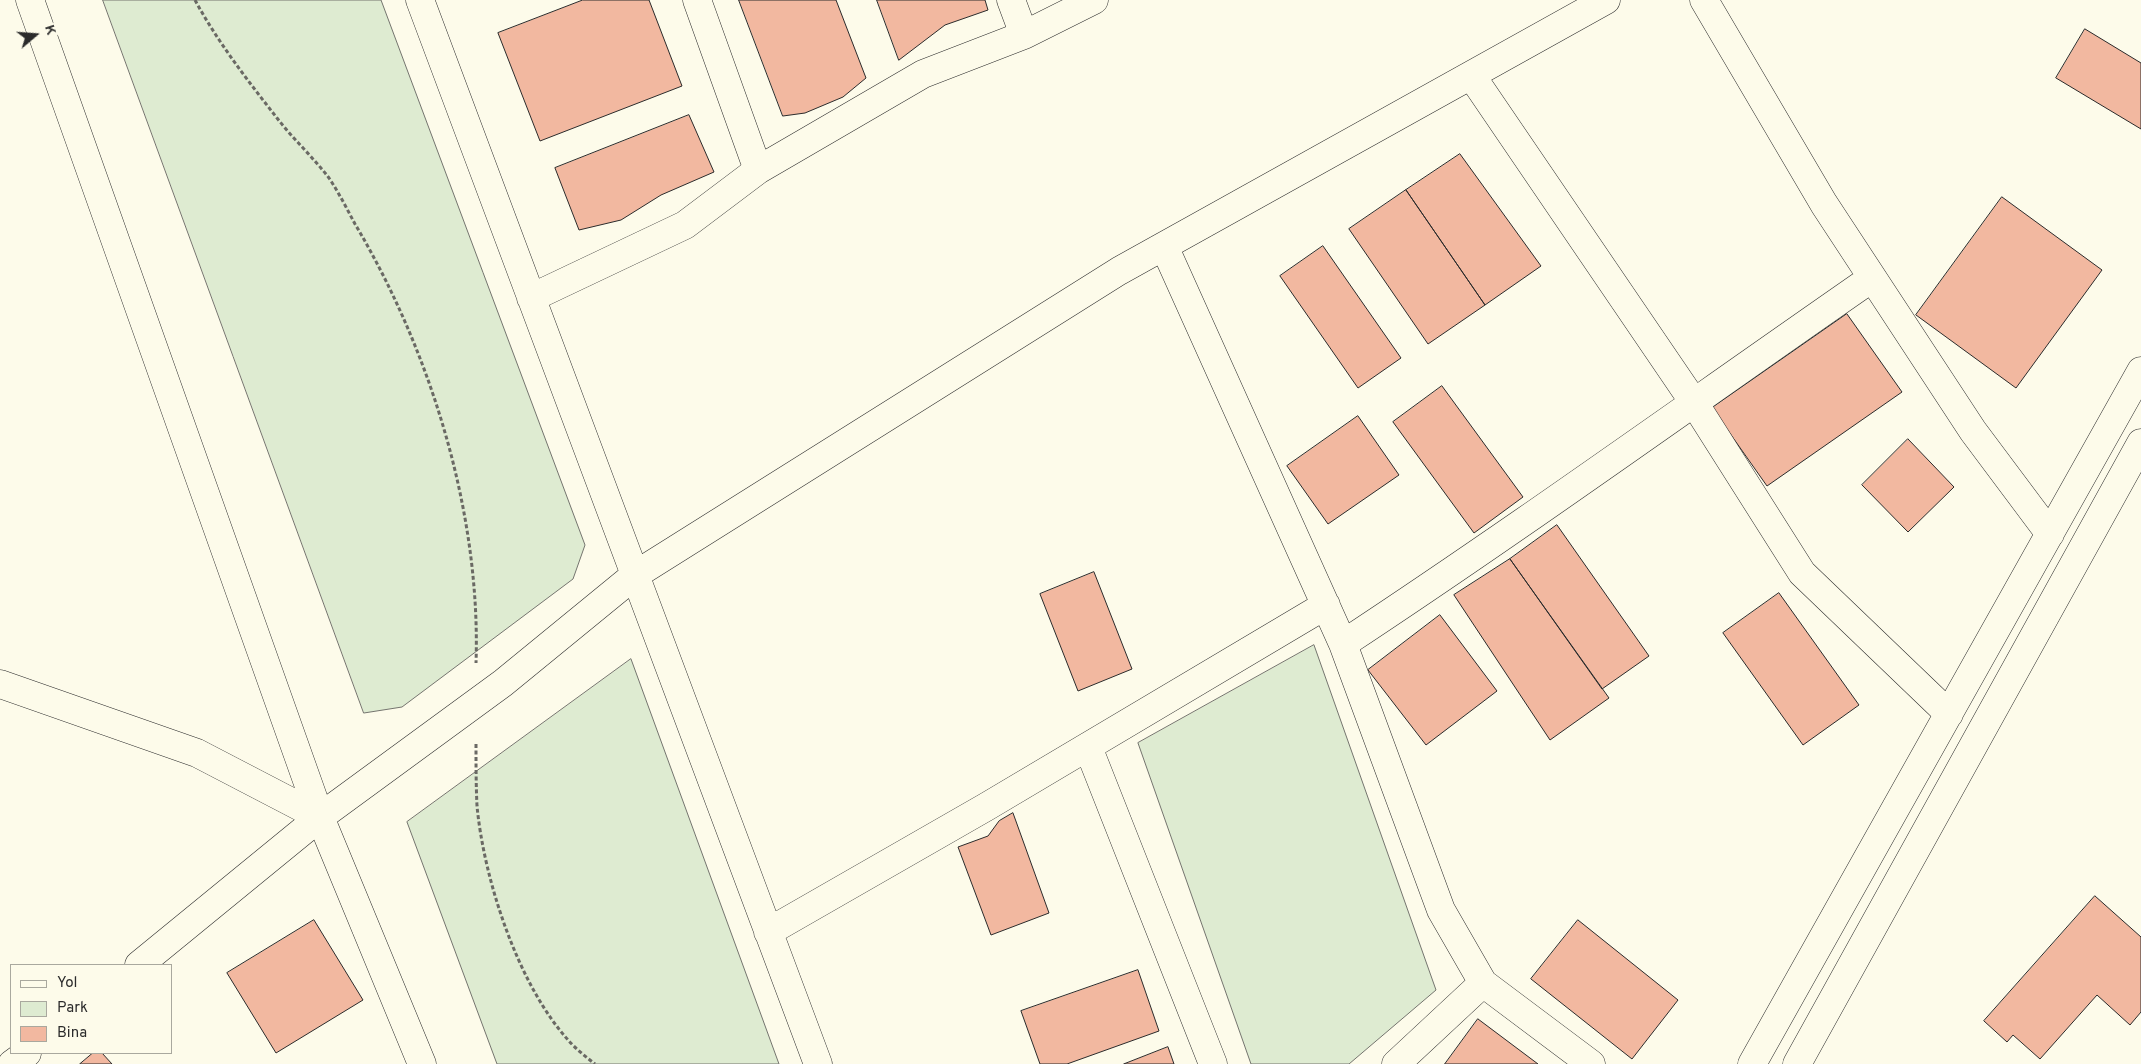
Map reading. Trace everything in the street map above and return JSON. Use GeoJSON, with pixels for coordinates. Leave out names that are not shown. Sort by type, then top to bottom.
{"type":"FeatureCollection","features":[{"type":"Feature","properties":{"kind":"street"},"geometry":{"type":"LineString","coordinates":[[30,0],[320,817],[422,1064]]}},
{"type":"Feature","properties":{"kind":"street"},"geometry":{"type":"LineString","coordinates":[[420,0],[818,1064]]}},
{"type":"Feature","properties":{"kind":"street"},"geometry":{"type":"LineString","coordinates":[[697,0],[758,170]]}},
{"type":"Feature","properties":{"kind":"street"},"geometry":{"type":"LineString","coordinates":[[1011,0],[1024,36]]}},
{"type":"Feature","properties":{"kind":"street"},"geometry":{"type":"LineString","coordinates":[[531,298],[685,225],[758,170],[923,74],[1024,36],[1094,0]]}},
{"type":"Feature","properties":{"kind":"street"},"geometry":{"type":"LineString","coordinates":[[140,964],[320,817],[503,683],[635,575],[1119,271],[1606,0]]}},
{"type":"Feature","properties":{"kind":"street"},"geometry":{"type":"LineString","coordinates":[[1704,0],[1824,204],[1972,431],[2050,534]]}},
{"type":"Feature","properties":{"kind":"street"},"geometry":{"type":"LineString","coordinates":[[1471,76],[1693,401],[1802,573],[1949,714]]}},
{"type":"Feature","properties":{"kind":"street"},"geometry":{"type":"LineString","coordinates":[[1164,246],[1343,644],[1441,910],[1484,983],[1591,1064]]}},
{"type":"Feature","properties":{"kind":"street"},"geometry":{"type":"LineString","coordinates":[[1343,644],[1456,570],[1693,401],[1872,278]]}},
{"type":"Feature","properties":{"kind":"street"},"geometry":{"type":"LineString","coordinates":[[1752,1064],[2141,371]]}},
{"type":"Feature","properties":{"kind":"street"},"geometry":{"type":"LineString","coordinates":[[1797,1064],[2141,443]]}},
{"type":"Feature","properties":{"kind":"street"},"geometry":{"type":"LineString","coordinates":[[768,932],[1088,747],[1326,605]]}},
{"type":"Feature","properties":{"kind":"street"},"geometry":{"type":"LineString","coordinates":[[0,684],[197,753],[320,817]]}},
{"type":"Feature","properties":{"kind":"street"},"geometry":{"type":"LineString","coordinates":[[1088,747],[1213,1064]]}},
{"type":"Feature","properties":{"kind":"street"},"geometry":{"type":"LineString","coordinates":[[1396,1064],[1484,983]]}},
{"type":"Feature","properties":{"kind":"street"},"geometry":{"type":"LineString","coordinates":[[12,1064],[26,1054]]}},
{"type":"Feature","properties":{"kind":"path"},"geometry":{"type":"LineString","coordinates":[[195,0],[207,22],[277,118],[328,178],[383,270],[416,348],[451,455],[465,517],[477,620],[474,704],[477,806],[489,875],[509,937],[536,995],[569,1041],[595,1064]]}},
{"type":"Feature","properties":{"kind":"green space"},"geometry":{"type":"Polygon","coordinates":[[[103,0],[381,0],[585,545],[573,579],[402,707],[364,713],[103,0]]]}},
{"type":"Feature","properties":{"kind":"green space"},"geometry":{"type":"Polygon","coordinates":[[[1314,645],[1436,990],[1349,1064],[1251,1064],[1138,743],[1314,645]]]}},
{"type":"Feature","properties":{"kind":"green space"},"geometry":{"type":"Polygon","coordinates":[[[631,659],[779,1064],[497,1064],[407,822],[631,659]]]}},
{"type":"Feature","properties":{"kind":"building"},"geometry":{"type":"Polygon","coordinates":[[[583,0],[649,0],[682,86],[540,141],[498,33],[583,0]]]}},
{"type":"Feature","properties":{"kind":"building"},"geometry":{"type":"Polygon","coordinates":[[[739,0],[836,0],[866,78],[843,97],[805,113],[783,116],[739,0]]]}},
{"type":"Feature","properties":{"kind":"building"},"geometry":{"type":"Polygon","coordinates":[[[877,0],[985,0],[988,10],[945,25],[899,60],[877,0]]]}},
{"type":"Feature","properties":{"kind":"building"},"geometry":{"type":"Polygon","coordinates":[[[2085,29],[2141,63],[2141,129],[2056,78],[2085,29]]]}},
{"type":"Feature","properties":{"kind":"building"},"geometry":{"type":"Polygon","coordinates":[[[689,115],[714,172],[661,195],[621,220],[579,230],[555,168],[689,115]]]}},
{"type":"Feature","properties":{"kind":"building"},"geometry":{"type":"Polygon","coordinates":[[[1460,154],[1541,266],[1485,305],[1406,190],[1460,154]]]}},
{"type":"Feature","properties":{"kind":"building"},"geometry":{"type":"Polygon","coordinates":[[[1406,190],[1485,305],[1428,344],[1349,229],[1406,190]]]}},
{"type":"Feature","properties":{"kind":"building"},"geometry":{"type":"Polygon","coordinates":[[[2002,197],[2102,270],[2016,388],[1916,315],[2002,197]]]}},
{"type":"Feature","properties":{"kind":"building"},"geometry":{"type":"Polygon","coordinates":[[[1323,246],[1401,358],[1358,388],[1280,276],[1323,246]]]}},
{"type":"Feature","properties":{"kind":"building"},"geometry":{"type":"Polygon","coordinates":[[[1847,314],[1902,392],[1767,486],[1712,408],[1847,314]]]}},
{"type":"Feature","properties":{"kind":"building"},"geometry":{"type":"Polygon","coordinates":[[[1442,386],[1523,497],[1474,533],[1393,422],[1442,386]]]}},
{"type":"Feature","properties":{"kind":"building"},"geometry":{"type":"Polygon","coordinates":[[[1358,416],[1399,475],[1328,524],[1287,466],[1358,416]]]}},
{"type":"Feature","properties":{"kind":"building"},"geometry":{"type":"Polygon","coordinates":[[[1908,439],[1954,487],[1908,532],[1862,485],[1908,439]]]}},
{"type":"Feature","properties":{"kind":"building"},"geometry":{"type":"Polygon","coordinates":[[[1557,525],[1649,656],[1602,689],[1510,559],[1557,525]]]}},
{"type":"Feature","properties":{"kind":"building"},"geometry":{"type":"Polygon","coordinates":[[[1510,559],[1609,698],[1550,740],[1454,595],[1510,559]]]}},
{"type":"Feature","properties":{"kind":"building"},"geometry":{"type":"Polygon","coordinates":[[[1094,572],[1132,669],[1078,691],[1040,594],[1094,572]]]}},
{"type":"Feature","properties":{"kind":"building"},"geometry":{"type":"Polygon","coordinates":[[[1779,593],[1859,705],[1803,745],[1723,633],[1779,593]]]}},
{"type":"Feature","properties":{"kind":"building"},"geometry":{"type":"Polygon","coordinates":[[[1440,615],[1497,691],[1426,745],[1368,670],[1440,615]]]}},
{"type":"Feature","properties":{"kind":"building"},"geometry":{"type":"Polygon","coordinates":[[[1013,813],[1049,913],[991,935],[958,847],[988,836],[999,821],[1013,813]]]}},
{"type":"Feature","properties":{"kind":"building"},"geometry":{"type":"Polygon","coordinates":[[[2095,896],[2141,937],[2141,1012],[2130,1025],[2097,995],[2040,1059],[2013,1035],[2007,1042],[1984,1021],[2095,896]]]}},
{"type":"Feature","properties":{"kind":"building"},"geometry":{"type":"Polygon","coordinates":[[[314,920],[363,1000],[276,1053],[227,973],[314,920]]]}},
{"type":"Feature","properties":{"kind":"building"},"geometry":{"type":"Polygon","coordinates":[[[1578,920],[1678,1000],[1632,1059],[1531,979],[1578,920]]]}},
{"type":"Feature","properties":{"kind":"building"},"geometry":{"type":"Polygon","coordinates":[[[1138,970],[1159,1031],[1067,1064],[1040,1064],[1021,1011],[1138,970]]]}},
{"type":"Feature","properties":{"kind":"building"},"geometry":{"type":"Polygon","coordinates":[[[1478,1019],[1538,1064],[1445,1064],[1478,1019]]]}},
{"type":"Feature","properties":{"kind":"building"},"geometry":{"type":"Polygon","coordinates":[[[1168,1047],[1174,1064],[1124,1064],[1168,1047]]]}},
{"type":"Feature","properties":{"kind":"building"},"geometry":{"type":"Polygon","coordinates":[[[92,1054],[103,1054],[112,1064],[80,1064],[92,1054]]]}}]}
